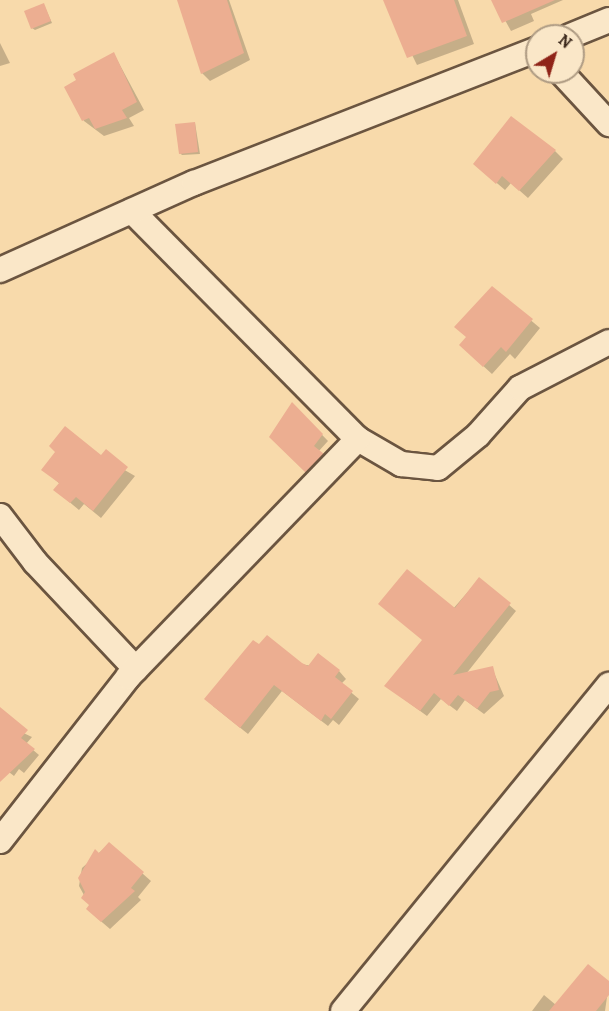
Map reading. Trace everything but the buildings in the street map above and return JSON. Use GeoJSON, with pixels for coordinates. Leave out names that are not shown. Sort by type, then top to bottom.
{"type":"FeatureCollection","features":[{"type":"Feature","properties":{"kind":"street"},"geometry":{"type":"LineString","coordinates":[[585,30],[609,20]]}},
{"type":"Feature","properties":{"kind":"street"},"geometry":{"type":"LineString","coordinates":[[0,270],[132,211],[525,54]]}},
{"type":"Feature","properties":{"kind":"street"},"geometry":{"type":"LineString","coordinates":[[572,84],[609,124]]}},
{"type":"Feature","properties":{"kind":"street"},"geometry":{"type":"LineString","coordinates":[[132,211],[358,439],[401,464],[438,468],[478,435],[520,388],[609,342]]}},
{"type":"Feature","properties":{"kind":"street"},"geometry":{"type":"LineString","coordinates":[[0,841],[25,803],[136,669],[358,439]]}},
{"type":"Feature","properties":{"kind":"street"},"geometry":{"type":"LineString","coordinates":[[0,516],[35,562],[136,669]]}},
{"type":"Feature","properties":{"kind":"street"},"geometry":{"type":"LineString","coordinates":[[343,1011],[609,685]]}}]}
